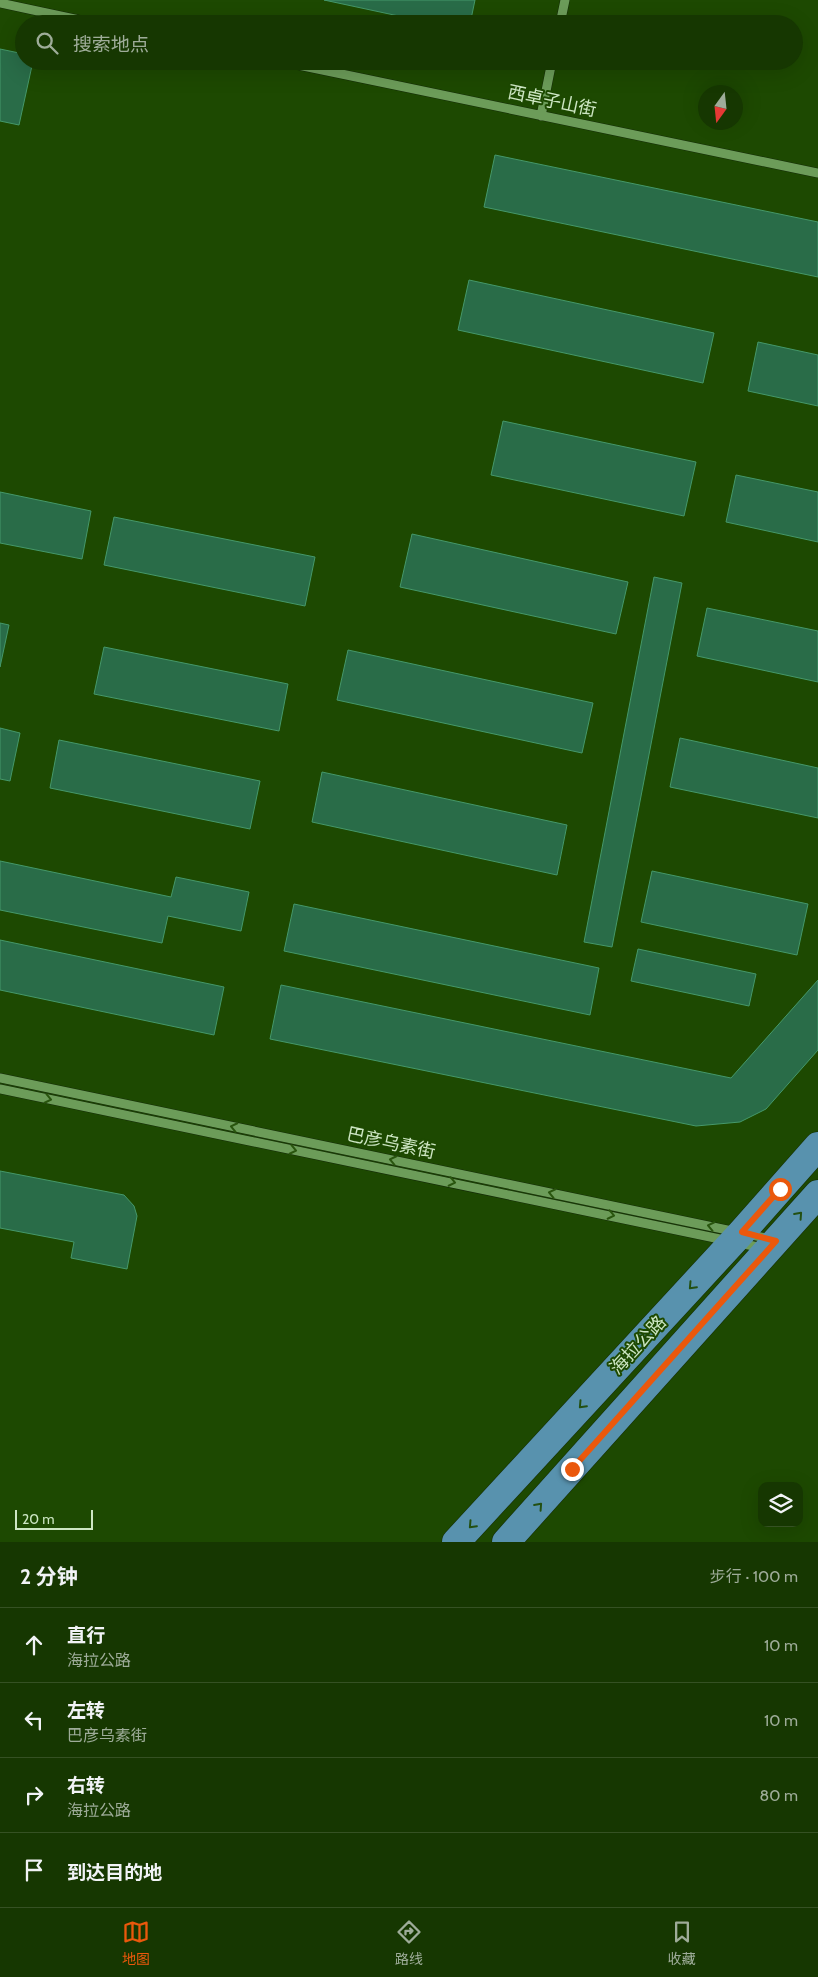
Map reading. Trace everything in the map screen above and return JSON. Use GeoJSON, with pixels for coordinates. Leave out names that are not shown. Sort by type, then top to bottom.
{"type":"FeatureCollection","features":[{"type":"Feature","properties":{"kind":"main road","name":"海拉公路"},"geometry":{"type":"LineString","coordinates":[[456,1542],[738,1236],[818,1146]]}},
{"type":"Feature","properties":{"kind":"main road","name":"海拉公路"},"geometry":{"type":"LineString","coordinates":[[506,1542],[818,1194]]}},
{"type":"Feature","properties":{"kind":"street"},"geometry":{"type":"LineString","coordinates":[[562,15],[565,0]]}},
{"type":"Feature","properties":{"kind":"street"},"geometry":{"type":"LineString","coordinates":[[0,4],[54,15]]}},
{"type":"Feature","properties":{"kind":"street","name":"西卓子山街"},"geometry":{"type":"LineString","coordinates":[[322,70],[818,173]]}},
{"type":"Feature","properties":{"kind":"street"},"geometry":{"type":"LineString","coordinates":[[541,116],[550,70]]}},
{"type":"Feature","properties":{"kind":"street","name":"巴彦乌素街"},"geometry":{"type":"LineString","coordinates":[[0,1078],[738,1236],[772,1245]]}},
{"type":"Feature","properties":{"kind":"street","name":"巴彦乌素街"},"geometry":{"type":"LineString","coordinates":[[0,1089],[738,1236]]}},
{"type":"Feature","properties":{"kind":"building"},"geometry":{"type":"Polygon","coordinates":[[[324,0],[475,0],[472,15],[394,15],[324,0]]]}},
{"type":"Feature","properties":{"kind":"building"},"geometry":{"type":"Polygon","coordinates":[[[0,49],[15,52],[15,70],[31,70],[19,125],[0,121],[0,49]]]}},
{"type":"Feature","properties":{"kind":"building"},"geometry":{"type":"Polygon","coordinates":[[[495,155],[818,222],[818,277],[484,207],[495,155]]]}},
{"type":"Feature","properties":{"kind":"building"},"geometry":{"type":"Polygon","coordinates":[[[469,280],[714,333],[703,383],[458,330],[469,280]]]}},
{"type":"Feature","properties":{"kind":"building"},"geometry":{"type":"Polygon","coordinates":[[[758,342],[818,355],[818,406],[748,391],[758,342]]]}},
{"type":"Feature","properties":{"kind":"building"},"geometry":{"type":"Polygon","coordinates":[[[503,421],[696,462],[684,516],[491,475],[503,421]]]}},
{"type":"Feature","properties":{"kind":"building"},"geometry":{"type":"Polygon","coordinates":[[[736,475],[818,492],[818,542],[726,522],[736,475]]]}},
{"type":"Feature","properties":{"kind":"building"},"geometry":{"type":"Polygon","coordinates":[[[0,492],[91,511],[82,559],[0,543],[0,492]]]}},
{"type":"Feature","properties":{"kind":"building"},"geometry":{"type":"Polygon","coordinates":[[[114,517],[315,557],[305,606],[104,565],[114,517]]]}},
{"type":"Feature","properties":{"kind":"building"},"geometry":{"type":"Polygon","coordinates":[[[412,534],[628,582],[616,634],[400,587],[412,534]]]}},
{"type":"Feature","properties":{"kind":"building"},"geometry":{"type":"Polygon","coordinates":[[[654,577],[682,583],[612,947],[584,942],[654,577]]]}},
{"type":"Feature","properties":{"kind":"building"},"geometry":{"type":"Polygon","coordinates":[[[707,608],[818,631],[818,682],[697,656],[707,608]]]}},
{"type":"Feature","properties":{"kind":"building"},"geometry":{"type":"Polygon","coordinates":[[[0,623],[9,625],[0,667],[0,623]]]}},
{"type":"Feature","properties":{"kind":"building"},"geometry":{"type":"Polygon","coordinates":[[[104,647],[288,684],[279,731],[94,694],[104,647]]]}},
{"type":"Feature","properties":{"kind":"building"},"geometry":{"type":"Polygon","coordinates":[[[348,650],[593,703],[582,753],[337,700],[348,650]]]}},
{"type":"Feature","properties":{"kind":"building"},"geometry":{"type":"Polygon","coordinates":[[[0,728],[20,733],[10,781],[0,779],[0,728]]]}},
{"type":"Feature","properties":{"kind":"building"},"geometry":{"type":"Polygon","coordinates":[[[680,738],[818,768],[818,818],[670,787],[680,738]]]}},
{"type":"Feature","properties":{"kind":"building"},"geometry":{"type":"Polygon","coordinates":[[[59,740],[260,781],[250,829],[50,788],[59,740]]]}},
{"type":"Feature","properties":{"kind":"building"},"geometry":{"type":"Polygon","coordinates":[[[322,772],[567,825],[557,875],[312,822],[322,772]]]}},
{"type":"Feature","properties":{"kind":"building"},"geometry":{"type":"Polygon","coordinates":[[[0,861],[171,897],[176,877],[249,892],[241,931],[168,916],[162,943],[0,910],[0,861]]]}},
{"type":"Feature","properties":{"kind":"building"},"geometry":{"type":"Polygon","coordinates":[[[652,871],[808,904],[797,955],[641,922],[652,871]]]}},
{"type":"Feature","properties":{"kind":"building"},"geometry":{"type":"Polygon","coordinates":[[[294,904],[599,968],[590,1015],[284,951],[294,904]]]}},
{"type":"Feature","properties":{"kind":"building"},"geometry":{"type":"Polygon","coordinates":[[[0,940],[224,987],[214,1035],[0,990],[0,940]]]}},
{"type":"Feature","properties":{"kind":"building"},"geometry":{"type":"Polygon","coordinates":[[[638,949],[756,974],[749,1006],[631,981],[638,949]]]}},
{"type":"Feature","properties":{"kind":"building"},"geometry":{"type":"Polygon","coordinates":[[[818,980],[818,1050],[766,1109],[740,1122],[696,1126],[270,1039],[281,985],[731,1078],[818,980]]]}},
{"type":"Feature","properties":{"kind":"building"},"geometry":{"type":"Polygon","coordinates":[[[0,1171],[124,1195],[134,1206],[137,1216],[127,1269],[71,1258],[74,1242],[0,1228],[0,1171]]]}},
{"type":"Feature","properties":{"kind":"route"},"geometry":{"type":"LineString","coordinates":[[572,1469],[776,1241],[742,1232],[780,1189]]}}]}
